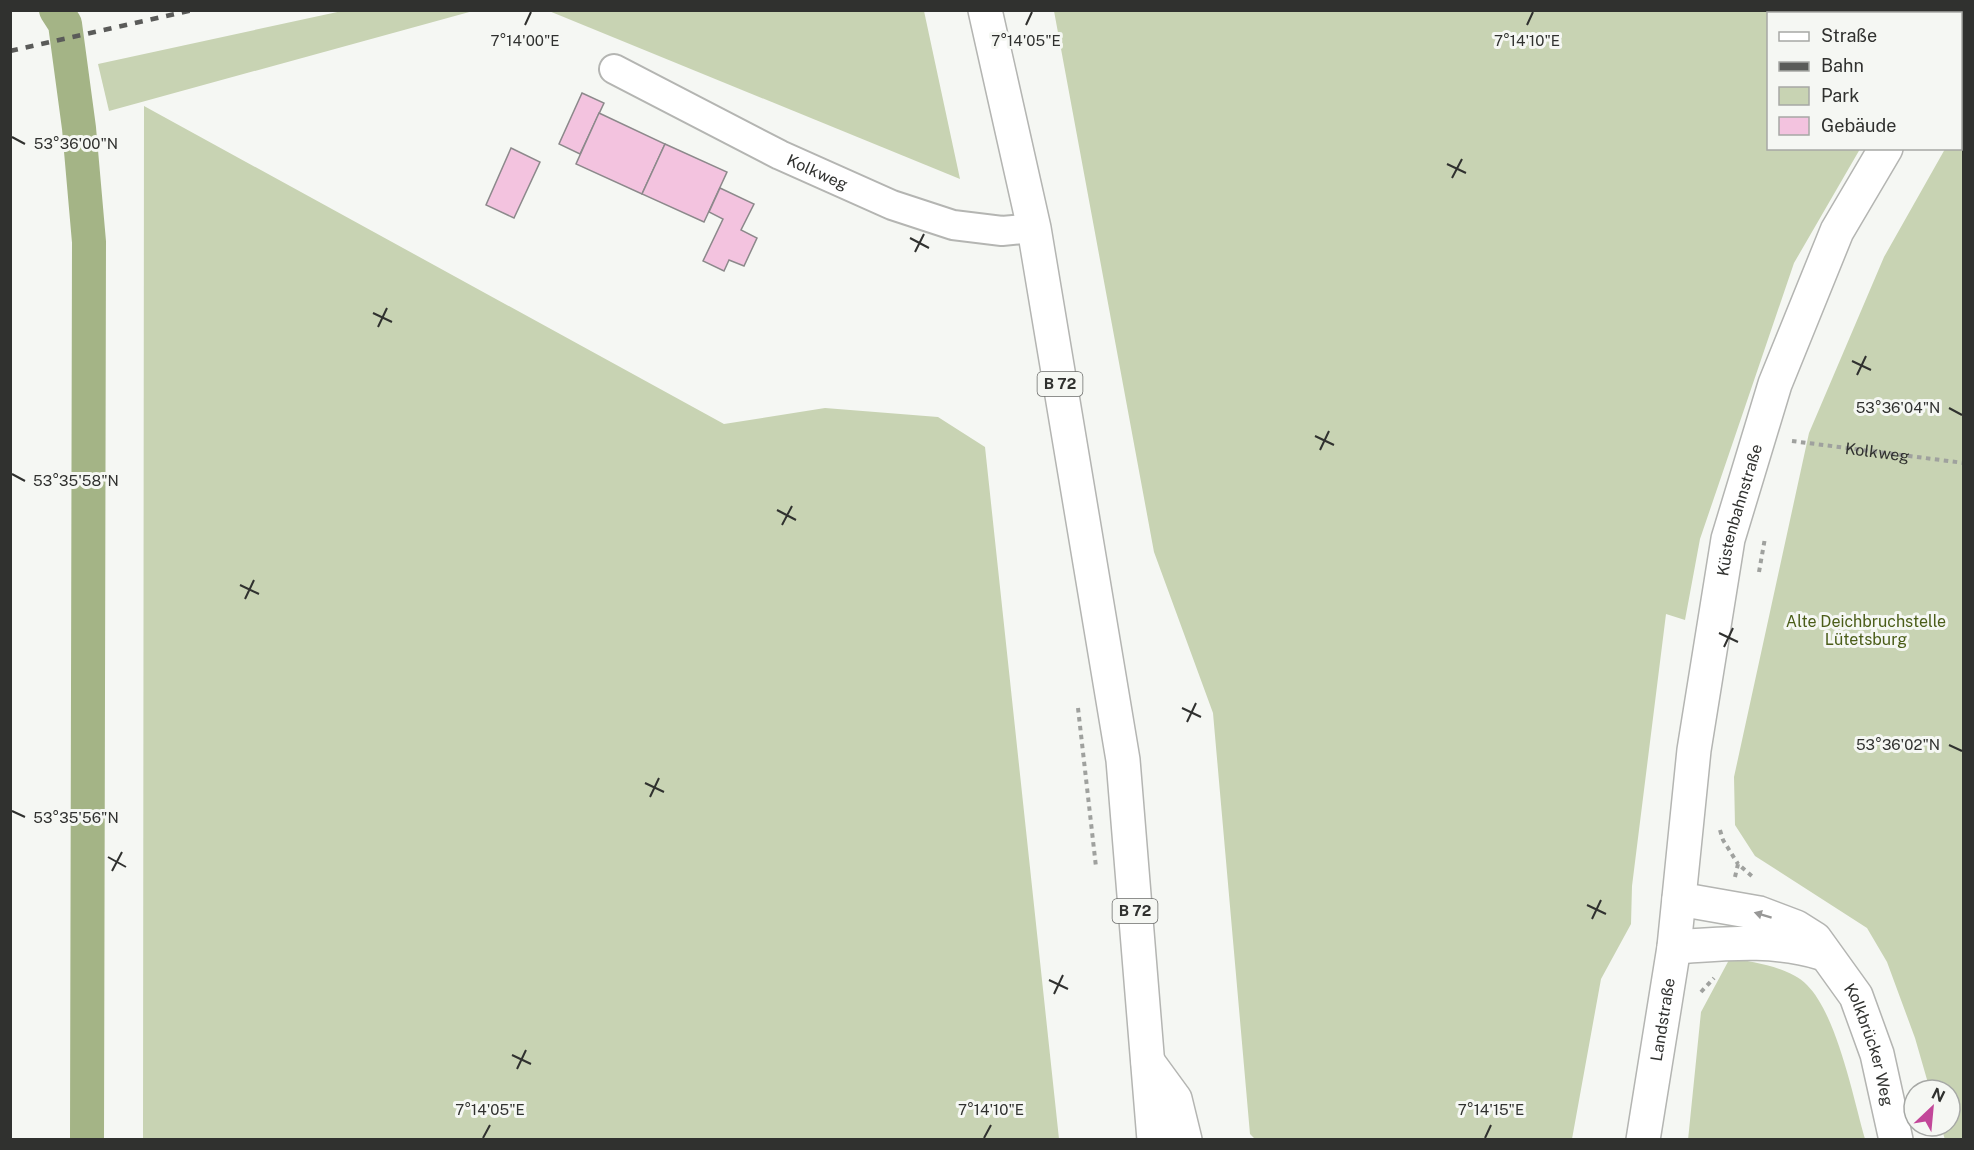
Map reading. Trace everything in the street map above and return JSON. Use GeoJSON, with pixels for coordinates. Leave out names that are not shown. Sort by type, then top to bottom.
{"type":"FeatureCollection","features":[{"type":"Feature","properties":{"kind":"main road","name":"B 72"},"geometry":{"type":"LineString","coordinates":[[986,10],[1034,228],[1123,760],[1154,1140]]}},
{"type":"Feature","properties":{"kind":"main road","name":"Küstenbahnstraße"},"geometry":{"type":"LineString","coordinates":[[1679,899],[1694,750],[1728,539],[1775,384],[1838,231],[1885,150]]}},
{"type":"Feature","properties":{"kind":"main road","name":"Kolkbrücker Weg"},"geometry":{"type":"LineString","coordinates":[[1679,899],[1759,913],[1796,927],[1815,939],[1856,996],[1874,1044],[1896,1140]]}},
{"type":"Feature","properties":{"kind":"main road","name":"Landstraße"},"geometry":{"type":"LineString","coordinates":[[1643,1140],[1674,947],[1679,899]]}},
{"type":"Feature","properties":{"kind":"main road"},"geometry":{"type":"LineString","coordinates":[[1674,947],[1763,943],[1798,946],[1828,956]]}},
{"type":"Feature","properties":{"kind":"main road"},"geometry":{"type":"LineString","coordinates":[[1148,1062],[1175,1099],[1185,1140]]}},
{"type":"Feature","properties":{"kind":"street","name":"Kolkweg"},"geometry":{"type":"LineString","coordinates":[[614,69],[780,155],[892,205],[953,225],[1002,231],[1034,228]]}},
{"type":"Feature","properties":{"kind":"path","name":"Kolkweg"},"geometry":{"type":"LineString","coordinates":[[1791,441],[1964,463]]}},
{"type":"Feature","properties":{"kind":"path"},"geometry":{"type":"LineString","coordinates":[[1758,579],[1766,532]]}},
{"type":"Feature","properties":{"kind":"path"},"geometry":{"type":"LineString","coordinates":[[1077,700],[1096,872]]}},
{"type":"Feature","properties":{"kind":"path"},"geometry":{"type":"LineString","coordinates":[[1718,821],[1723,840],[1738,864],[1757,880]]}},
{"type":"Feature","properties":{"kind":"path"},"geometry":{"type":"LineString","coordinates":[[1728,909],[1738,864]]}},
{"type":"Feature","properties":{"kind":"path"},"geometry":{"type":"LineString","coordinates":[[1696,1002],[1700,993],[1712,982],[1719,971],[1723,944]]}},
{"type":"Feature","properties":{"kind":"green space"},"geometry":{"type":"Polygon","coordinates":[[[342,11],[473,11],[109,111],[98,64],[342,11]]]}},
{"type":"Feature","properties":{"kind":"green space"},"geometry":{"type":"Polygon","coordinates":[[[549,11],[924,11],[960,179],[549,11]]]}},
{"type":"Feature","properties":{"kind":"green space"},"geometry":{"type":"Polygon","coordinates":[[[1054,11],[1954,11],[1767,12],[1767,150],[1859,150],[1794,263],[1700,539],[1685,620],[1666,614],[1632,886],[1631,924],[1601,979],[1572,1139],[1256,1140],[1250,1134],[1213,713],[1154,552],[1054,11]]]}},
{"type":"Feature","properties":{"kind":"green space"},"geometry":{"type":"Polygon","coordinates":[[[144,106],[724,424],[825,408],[938,417],[985,447],[1059,1139],[143,1139],[144,106]]]}},
{"type":"Feature","properties":{"kind":"green space","name":"Alte Deichbruchstelle Lütetsburg"},"geometry":{"type":"Polygon","coordinates":[[[1963,115],[1964,1139],[1945,1140],[1944,1138],[1962,1138],[1962,1078],[1927,1078],[1915,1038],[1887,962],[1867,928],[1755,856],[1735,825],[1734,777],[1809,433],[1884,257],[1944,150],[1962,150],[1963,115]]]}},
{"type":"Feature","properties":{"kind":"green space"},"geometry":{"type":"Polygon","coordinates":[[[1730,958],[1771,966],[1791,974],[1807,985],[1818,999],[1843,1057],[1865,1139],[1688,1140],[1701,1012],[1730,958]]]}},
{"type":"Feature","properties":{"kind":"building"},"geometry":{"type":"Polygon","coordinates":[[[582,93],[604,103],[580,154],[559,144],[582,93]]]}},
{"type":"Feature","properties":{"kind":"building"},"geometry":{"type":"Polygon","coordinates":[[[599,113],[665,144],[642,194],[576,164],[599,113]]]}},
{"type":"Feature","properties":{"kind":"building"},"geometry":{"type":"Polygon","coordinates":[[[665,144],[727,172],[704,222],[642,194],[665,144]]]}},
{"type":"Feature","properties":{"kind":"building"},"geometry":{"type":"Polygon","coordinates":[[[511,148],[540,162],[514,218],[486,205],[511,148]]]}},
{"type":"Feature","properties":{"kind":"building"},"geometry":{"type":"Polygon","coordinates":[[[720,188],[754,204],[741,230],[757,238],[744,266],[729,260],[724,271],[703,261],[723,219],[709,212],[720,188]]]}},
{"type":"Feature","properties":{"kind":"waterway"},"geometry":{"type":"LineString","coordinates":[[56,10],[65,24],[79,128],[89,242],[87,1140]]}},
{"type":"Feature","properties":{"kind":"railway"},"geometry":{"type":"LineString","coordinates":[[10,51],[193,10]]}}]}
